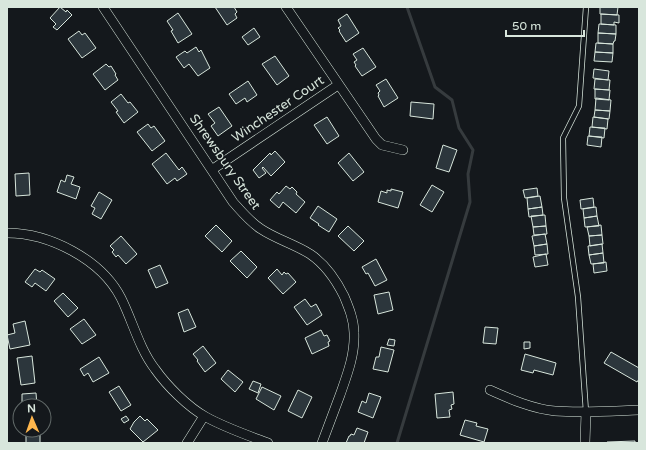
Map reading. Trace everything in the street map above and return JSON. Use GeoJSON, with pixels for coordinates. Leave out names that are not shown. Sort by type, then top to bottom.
{"type":"FeatureCollection","features":[{"type":"Feature","properties":{"kind":"street","name":"Shrewsbury Street"},"geometry":{"type":"LineString","coordinates":[[103,7],[213,169],[233,202],[252,223],[262,230],[299,248],[322,264],[340,287],[348,306],[354,332],[353,357],[322,443]]}},
{"type":"Feature","properties":{"kind":"street","name":"Winchester Court"},"geometry":{"type":"LineString","coordinates":[[286,7],[376,139],[382,145],[403,150]]}},
{"type":"Feature","properties":{"kind":"street","name":"Winchester Court"},"geometry":{"type":"LineString","coordinates":[[213,169],[338,85]]}},
{"type":"Feature","properties":{"kind":"street"},"geometry":{"type":"LineString","coordinates":[[7,233],[42,238],[58,244],[87,260],[101,273],[120,297],[144,351],[155,370],[183,398],[204,416],[268,443]]}},
{"type":"Feature","properties":{"kind":"street"},"geometry":{"type":"LineString","coordinates":[[490,390],[509,399],[553,411],[586,412],[639,410]]}},
{"type":"Feature","properties":{"kind":"street"},"geometry":{"type":"LineString","coordinates":[[585,443],[586,412]]}},
{"type":"Feature","properties":{"kind":"street"},"geometry":{"type":"LineString","coordinates":[[187,443],[204,416]]}},
{"type":"Feature","properties":{"kind":"lane"},"geometry":{"type":"LineString","coordinates":[[586,7],[579,106],[563,138],[564,198],[578,297],[586,412]]}},
{"type":"Feature","properties":{"kind":"building"},"geometry":{"type":"Polygon","coordinates":[[[60,7],[66,12],[67,10],[72,15],[57,30],[53,27],[56,24],[50,18],[60,7]]]}},
{"type":"Feature","properties":{"kind":"building"},"geometry":{"type":"Polygon","coordinates":[[[215,7],[234,7],[237,12],[235,14],[237,18],[227,25],[215,7]]]}},
{"type":"Feature","properties":{"kind":"building"},"geometry":{"type":"Polygon","coordinates":[[[600,7],[618,7],[617,15],[600,14],[600,7]]]}},
{"type":"Feature","properties":{"kind":"building"},"geometry":{"type":"Polygon","coordinates":[[[178,13],[192,34],[178,43],[171,31],[173,30],[167,21],[178,13]]]}},
{"type":"Feature","properties":{"kind":"building"},"geometry":{"type":"Polygon","coordinates":[[[347,14],[359,33],[346,42],[339,31],[340,30],[338,28],[341,26],[338,20],[347,14]]]}},
{"type":"Feature","properties":{"kind":"building"},"geometry":{"type":"Polygon","coordinates":[[[601,14],[619,15],[619,23],[614,22],[614,25],[601,24],[601,14]]]}},
{"type":"Feature","properties":{"kind":"building"},"geometry":{"type":"Polygon","coordinates":[[[599,24],[616,25],[616,34],[598,33],[599,24]]]}},
{"type":"Feature","properties":{"kind":"building"},"geometry":{"type":"Polygon","coordinates":[[[254,28],[260,37],[248,45],[242,37],[254,28]]]}},
{"type":"Feature","properties":{"kind":"building"},"geometry":{"type":"Polygon","coordinates":[[[79,31],[82,35],[85,33],[96,48],[82,58],[68,39],[79,31]]]}},
{"type":"Feature","properties":{"kind":"building"},"geometry":{"type":"Polygon","coordinates":[[[598,33],[616,34],[615,41],[613,44],[598,43],[598,33]]]}},
{"type":"Feature","properties":{"kind":"building"},"geometry":{"type":"Polygon","coordinates":[[[596,43],[613,44],[613,53],[595,52],[596,43]]]}},
{"type":"Feature","properties":{"kind":"building"},"geometry":{"type":"Polygon","coordinates":[[[196,47],[199,52],[201,50],[210,68],[198,76],[189,64],[184,68],[176,57],[185,51],[187,53],[196,47]]]}},
{"type":"Feature","properties":{"kind":"building"},"geometry":{"type":"Polygon","coordinates":[[[363,48],[376,67],[362,76],[355,66],[356,65],[354,62],[357,60],[353,54],[363,48]]]}},
{"type":"Feature","properties":{"kind":"building"},"geometry":{"type":"Polygon","coordinates":[[[595,52],[613,53],[612,62],[594,61],[595,52]]]}},
{"type":"Feature","properties":{"kind":"building"},"geometry":{"type":"Polygon","coordinates":[[[275,56],[289,76],[277,85],[262,64],[275,56]]]}},
{"type":"Feature","properties":{"kind":"building"},"geometry":{"type":"Polygon","coordinates":[[[106,64],[109,67],[111,66],[118,80],[105,90],[93,74],[106,64]]]}},
{"type":"Feature","properties":{"kind":"building"},"geometry":{"type":"Polygon","coordinates":[[[594,69],[609,71],[608,80],[593,78],[594,69]]]}},
{"type":"Feature","properties":{"kind":"building"},"geometry":{"type":"Polygon","coordinates":[[[386,79],[398,98],[384,107],[378,96],[380,91],[376,85],[386,79]]]}},
{"type":"Feature","properties":{"kind":"building"},"geometry":{"type":"Polygon","coordinates":[[[595,79],[610,80],[609,90],[594,89],[595,79]]]}},
{"type":"Feature","properties":{"kind":"building"},"geometry":{"type":"Polygon","coordinates":[[[248,81],[257,95],[247,102],[245,98],[236,104],[229,94],[248,81]]]}},
{"type":"Feature","properties":{"kind":"building"},"geometry":{"type":"Polygon","coordinates":[[[595,89],[610,90],[609,100],[595,99],[595,89]]]}},
{"type":"Feature","properties":{"kind":"building"},"geometry":{"type":"Polygon","coordinates":[[[121,94],[138,112],[124,123],[116,112],[118,111],[111,102],[121,94]]]}},
{"type":"Feature","properties":{"kind":"building"},"geometry":{"type":"Polygon","coordinates":[[[596,98],[611,100],[610,111],[595,110],[596,98]]]}},
{"type":"Feature","properties":{"kind":"building"},"geometry":{"type":"Polygon","coordinates":[[[411,102],[434,104],[433,119],[410,116],[411,102]]]}},
{"type":"Feature","properties":{"kind":"building"},"geometry":{"type":"Polygon","coordinates":[[[219,107],[232,126],[218,136],[211,126],[215,123],[208,114],[219,107]]]}},
{"type":"Feature","properties":{"kind":"building"},"geometry":{"type":"Polygon","coordinates":[[[595,110],[610,111],[609,119],[594,117],[595,110]]]}},
{"type":"Feature","properties":{"kind":"building"},"geometry":{"type":"Polygon","coordinates":[[[327,117],[339,136],[327,144],[314,125],[327,117]]]}},
{"type":"Feature","properties":{"kind":"building"},"geometry":{"type":"Polygon","coordinates":[[[593,117],[608,119],[607,129],[592,127],[593,117]]]}},
{"type":"Feature","properties":{"kind":"building"},"geometry":{"type":"Polygon","coordinates":[[[148,124],[151,128],[154,126],[165,141],[152,151],[137,132],[148,124]]]}},
{"type":"Feature","properties":{"kind":"building"},"geometry":{"type":"Polygon","coordinates":[[[590,127],[605,128],[604,138],[589,136],[590,127]]]}},
{"type":"Feature","properties":{"kind":"building"},"geometry":{"type":"Polygon","coordinates":[[[588,136],[602,137],[601,147],[587,145],[588,136]]]}},
{"type":"Feature","properties":{"kind":"building"},"geometry":{"type":"Polygon","coordinates":[[[443,145],[457,150],[449,172],[436,168],[443,145]]]}},
{"type":"Feature","properties":{"kind":"building"},"geometry":{"type":"Polygon","coordinates":[[[275,151],[285,162],[271,176],[263,167],[262,168],[266,173],[259,178],[253,170],[270,153],[271,155],[275,151]]]}},
{"type":"Feature","properties":{"kind":"building"},"geometry":{"type":"Polygon","coordinates":[[[166,153],[179,170],[182,167],[187,174],[177,181],[175,178],[167,184],[152,164],[166,153]]]}},
{"type":"Feature","properties":{"kind":"building"},"geometry":{"type":"Polygon","coordinates":[[[349,153],[364,172],[353,181],[338,163],[349,153]]]}},
{"type":"Feature","properties":{"kind":"building"},"geometry":{"type":"Polygon","coordinates":[[[29,173],[30,195],[16,196],[15,174],[29,173]]]}},
{"type":"Feature","properties":{"kind":"building"},"geometry":{"type":"Polygon","coordinates":[[[67,175],[74,177],[71,184],[80,187],[76,199],[57,192],[61,180],[65,182],[67,175]]]}},
{"type":"Feature","properties":{"kind":"building"},"geometry":{"type":"Polygon","coordinates":[[[432,185],[444,192],[432,212],[420,205],[432,185]]]}},
{"type":"Feature","properties":{"kind":"building"},"geometry":{"type":"Polygon","coordinates":[[[286,186],[290,189],[292,187],[297,192],[296,194],[305,202],[296,213],[283,202],[279,208],[270,200],[277,192],[279,194],[286,186]]]}},
{"type":"Feature","properties":{"kind":"building"},"geometry":{"type":"Polygon","coordinates":[[[537,188],[538,196],[525,198],[523,190],[537,188]]]}},
{"type":"Feature","properties":{"kind":"building"},"geometry":{"type":"Polygon","coordinates":[[[391,189],[403,192],[398,208],[378,202],[381,191],[387,193],[387,190],[391,191],[391,189]]]}},
{"type":"Feature","properties":{"kind":"building"},"geometry":{"type":"Polygon","coordinates":[[[99,192],[112,200],[101,219],[92,214],[95,208],[91,206],[99,192]]]}},
{"type":"Feature","properties":{"kind":"building"},"geometry":{"type":"Polygon","coordinates":[[[540,196],[542,207],[528,209],[527,198],[540,196]]]}},
{"type":"Feature","properties":{"kind":"building"},"geometry":{"type":"Polygon","coordinates":[[[593,198],[594,207],[581,209],[580,200],[593,198]]]}},
{"type":"Feature","properties":{"kind":"building"},"geometry":{"type":"Polygon","coordinates":[[[318,206],[337,219],[329,232],[310,218],[318,206]]]}},
{"type":"Feature","properties":{"kind":"building"},"geometry":{"type":"Polygon","coordinates":[[[542,207],[543,215],[529,217],[528,209],[542,207]]]}},
{"type":"Feature","properties":{"kind":"building"},"geometry":{"type":"Polygon","coordinates":[[[596,207],[597,216],[584,218],[583,209],[596,207]]]}},
{"type":"Feature","properties":{"kind":"building"},"geometry":{"type":"Polygon","coordinates":[[[545,215],[546,226],[533,227],[531,216],[545,215]]]}},
{"type":"Feature","properties":{"kind":"building"},"geometry":{"type":"Polygon","coordinates":[[[597,216],[599,226],[585,227],[584,218],[597,216]]]}},
{"type":"Feature","properties":{"kind":"building"},"geometry":{"type":"Polygon","coordinates":[[[216,225],[232,241],[222,252],[205,236],[216,225]]]}},
{"type":"Feature","properties":{"kind":"building"},"geometry":{"type":"Polygon","coordinates":[[[601,225],[602,235],[589,236],[587,227],[601,225]]]}},
{"type":"Feature","properties":{"kind":"building"},"geometry":{"type":"Polygon","coordinates":[[[348,226],[364,241],[354,251],[338,236],[348,226]]]}},
{"type":"Feature","properties":{"kind":"building"},"geometry":{"type":"Polygon","coordinates":[[[546,226],[547,234],[534,235],[533,227],[546,226]]]}},
{"type":"Feature","properties":{"kind":"building"},"geometry":{"type":"Polygon","coordinates":[[[545,234],[547,244],[534,246],[532,236],[545,234]]]}},
{"type":"Feature","properties":{"kind":"building"},"geometry":{"type":"Polygon","coordinates":[[[602,235],[603,244],[590,246],[589,236],[602,235]]]}},
{"type":"Feature","properties":{"kind":"building"},"geometry":{"type":"Polygon","coordinates":[[[121,236],[137,254],[126,264],[118,255],[116,257],[112,252],[114,250],[110,246],[121,236]]]}},
{"type":"Feature","properties":{"kind":"building"},"geometry":{"type":"Polygon","coordinates":[[[547,244],[548,254],[535,255],[534,246],[547,244]]]}},
{"type":"Feature","properties":{"kind":"building"},"geometry":{"type":"Polygon","coordinates":[[[602,244],[603,253],[589,255],[588,246],[602,244]]]}},
{"type":"Feature","properties":{"kind":"building"},"geometry":{"type":"Polygon","coordinates":[[[241,251],[257,267],[247,278],[230,261],[241,251]]]}},
{"type":"Feature","properties":{"kind":"building"},"geometry":{"type":"Polygon","coordinates":[[[603,253],[604,263],[591,264],[589,255],[603,253]]]}},
{"type":"Feature","properties":{"kind":"building"},"geometry":{"type":"Polygon","coordinates":[[[546,254],[548,265],[535,267],[533,257],[546,254]]]}},
{"type":"Feature","properties":{"kind":"building"},"geometry":{"type":"Polygon","coordinates":[[[376,259],[387,280],[375,286],[368,273],[366,274],[362,267],[376,259]]]}},
{"type":"Feature","properties":{"kind":"building"},"geometry":{"type":"Polygon","coordinates":[[[606,262],[607,271],[594,273],[593,264],[606,262]]]}},
{"type":"Feature","properties":{"kind":"building"},"geometry":{"type":"Polygon","coordinates":[[[160,265],[168,283],[156,288],[148,270],[160,265]]]}},
{"type":"Feature","properties":{"kind":"building"},"geometry":{"type":"Polygon","coordinates":[[[35,269],[40,272],[42,270],[55,279],[46,291],[35,283],[32,287],[25,282],[35,269]]]}},
{"type":"Feature","properties":{"kind":"building"},"geometry":{"type":"Polygon","coordinates":[[[277,269],[282,275],[284,272],[286,274],[288,273],[296,282],[283,294],[268,278],[277,269]]]}},
{"type":"Feature","properties":{"kind":"building"},"geometry":{"type":"Polygon","coordinates":[[[389,292],[393,310],[378,314],[374,295],[389,292]]]}},
{"type":"Feature","properties":{"kind":"building"},"geometry":{"type":"Polygon","coordinates":[[[63,293],[78,308],[68,317],[54,301],[63,293]]]}},
{"type":"Feature","properties":{"kind":"building"},"geometry":{"type":"Polygon","coordinates":[[[305,299],[311,307],[316,304],[322,315],[307,325],[294,307],[305,299]]]}},
{"type":"Feature","properties":{"kind":"building"},"geometry":{"type":"Polygon","coordinates":[[[188,309],[196,327],[184,332],[178,313],[188,309]]]}},
{"type":"Feature","properties":{"kind":"building"},"geometry":{"type":"Polygon","coordinates":[[[84,319],[96,335],[82,344],[70,329],[84,319]]]}},
{"type":"Feature","properties":{"kind":"building"},"geometry":{"type":"Polygon","coordinates":[[[25,321],[30,345],[10,349],[7,335],[15,333],[13,324],[25,321]]]}},
{"type":"Feature","properties":{"kind":"building"},"geometry":{"type":"Polygon","coordinates":[[[485,327],[498,328],[496,344],[483,343],[485,327]]]}},
{"type":"Feature","properties":{"kind":"building"},"geometry":{"type":"Polygon","coordinates":[[[321,330],[324,336],[327,335],[330,341],[328,342],[329,346],[312,354],[305,338],[321,330]]]}},
{"type":"Feature","properties":{"kind":"building"},"geometry":{"type":"Polygon","coordinates":[[[389,339],[395,340],[394,346],[387,345],[389,339]]]}},
{"type":"Feature","properties":{"kind":"building"},"geometry":{"type":"Polygon","coordinates":[[[524,342],[530,342],[530,348],[524,349],[524,342]]]}},
{"type":"Feature","properties":{"kind":"building"},"geometry":{"type":"Polygon","coordinates":[[[203,346],[216,363],[205,372],[193,354],[203,346]]]}},
{"type":"Feature","properties":{"kind":"building"},"geometry":{"type":"Polygon","coordinates":[[[381,347],[394,350],[388,372],[373,369],[376,357],[379,357],[381,347]]]}},
{"type":"Feature","properties":{"kind":"building"},"geometry":{"type":"Polygon","coordinates":[[[611,352],[639,368],[639,379],[637,382],[604,363],[611,352]]]}},
{"type":"Feature","properties":{"kind":"building"},"geometry":{"type":"Polygon","coordinates":[[[525,354],[556,363],[553,375],[534,370],[533,373],[521,370],[525,354]]]}},
{"type":"Feature","properties":{"kind":"building"},"geometry":{"type":"Polygon","coordinates":[[[32,356],[35,383],[21,385],[17,358],[32,356]]]}},
{"type":"Feature","properties":{"kind":"building"},"geometry":{"type":"Polygon","coordinates":[[[99,357],[109,373],[93,382],[88,373],[84,376],[80,369],[99,357]]]}},
{"type":"Feature","properties":{"kind":"building"},"geometry":{"type":"Polygon","coordinates":[[[228,370],[243,382],[235,392],[221,379],[228,370]]]}},
{"type":"Feature","properties":{"kind":"building"},"geometry":{"type":"Polygon","coordinates":[[[253,381],[261,384],[258,393],[249,389],[253,381]]]}},
{"type":"Feature","properties":{"kind":"building"},"geometry":{"type":"Polygon","coordinates":[[[119,386],[131,405],[121,411],[109,392],[119,386]]]}},
{"type":"Feature","properties":{"kind":"building"},"geometry":{"type":"Polygon","coordinates":[[[262,387],[281,396],[274,410],[256,399],[262,387]]]}},
{"type":"Feature","properties":{"kind":"building"},"geometry":{"type":"Polygon","coordinates":[[[298,390],[312,397],[302,418],[288,411],[298,390]]]}},
{"type":"Feature","properties":{"kind":"building"},"geometry":{"type":"Polygon","coordinates":[[[453,392],[454,404],[451,405],[452,409],[449,410],[450,417],[437,418],[435,394],[453,392]]]}},
{"type":"Feature","properties":{"kind":"building"},"geometry":{"type":"Polygon","coordinates":[[[36,393],[36,398],[22,398],[22,394],[36,393]]]}},
{"type":"Feature","properties":{"kind":"building"},"geometry":{"type":"Polygon","coordinates":[[[369,393],[381,397],[373,418],[358,412],[362,401],[366,403],[369,393]]]}},
{"type":"Feature","properties":{"kind":"building"},"geometry":{"type":"Polygon","coordinates":[[[126,416],[129,420],[124,423],[121,419],[126,416]]]}},
{"type":"Feature","properties":{"kind":"building"},"geometry":{"type":"Polygon","coordinates":[[[140,416],[145,421],[147,419],[158,430],[143,442],[130,429],[140,416]]]}},
{"type":"Feature","properties":{"kind":"building"},"geometry":{"type":"Polygon","coordinates":[[[465,420],[477,423],[476,426],[488,429],[484,442],[460,435],[465,420]]]}},
{"type":"Feature","properties":{"kind":"building"},"geometry":{"type":"Polygon","coordinates":[[[357,428],[368,432],[364,443],[346,443],[351,434],[354,435],[357,428]]]}},
{"type":"Feature","properties":{"kind":"building"},"geometry":{"type":"Polygon","coordinates":[[[26,438],[40,438],[40,443],[26,443],[26,438]]]}},
{"type":"Feature","properties":{"kind":"building"},"geometry":{"type":"Polygon","coordinates":[[[635,441],[635,443],[607,443],[607,442],[635,441]]]}},
{"type":"Feature","properties":{"kind":"waterway"},"geometry":{"type":"LineString","coordinates":[[397,443],[470,202],[468,174],[473,150],[459,128],[452,100],[435,87],[407,7]]}}]}
